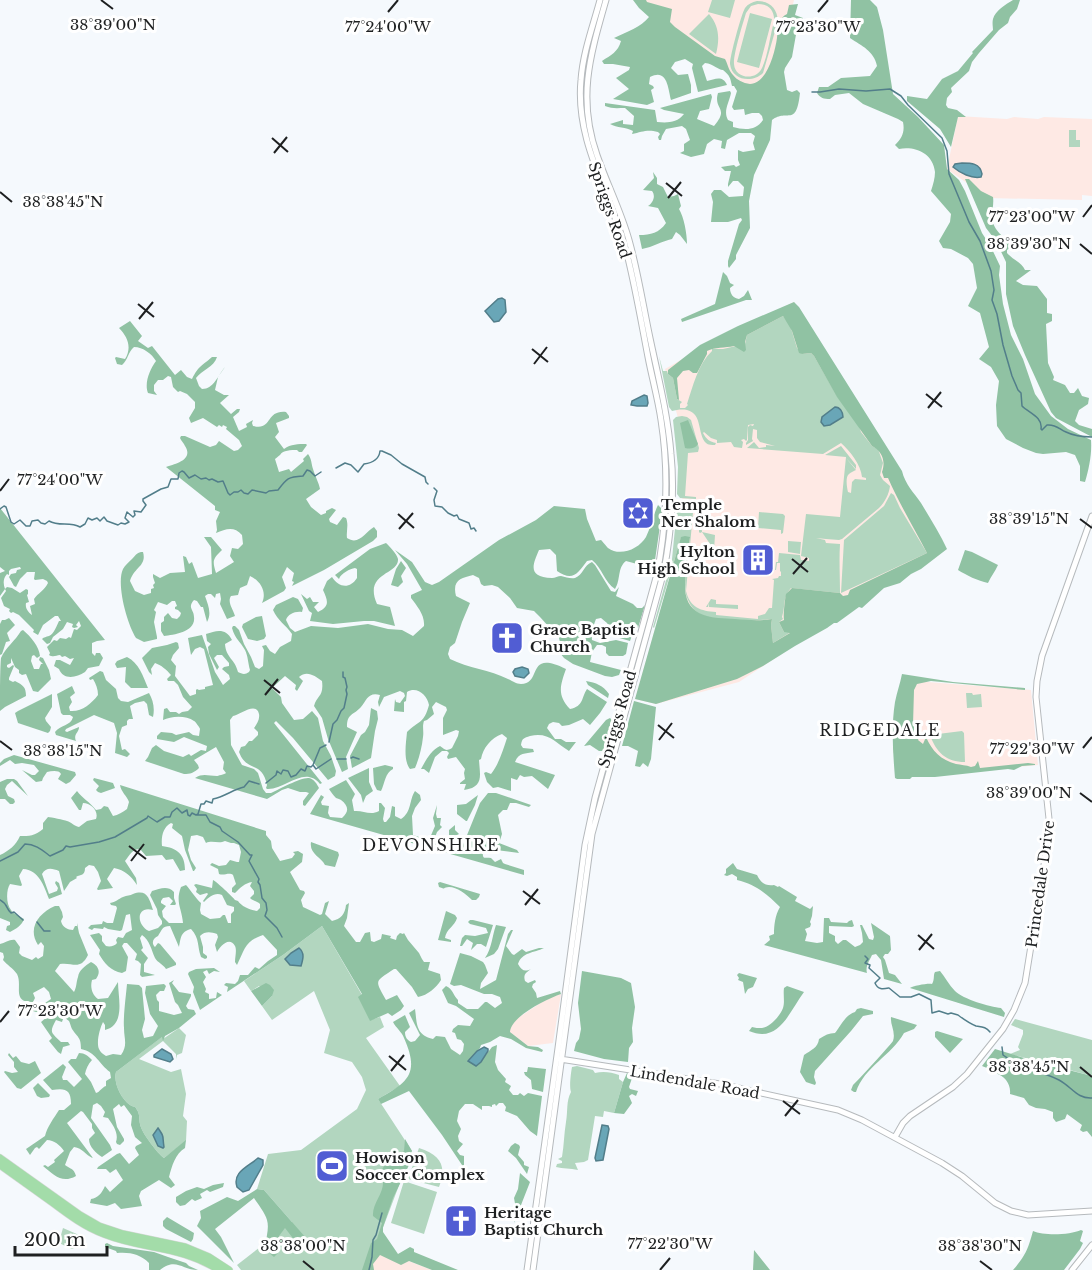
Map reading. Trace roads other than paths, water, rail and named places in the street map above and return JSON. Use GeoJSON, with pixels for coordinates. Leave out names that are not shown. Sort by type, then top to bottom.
{"type":"FeatureCollection","features":[{"type":"Feature","properties":{"kind":"main road","name":"Spriggs Road"},"geometry":{"type":"LineString","coordinates":[[533,1270],[586,835],[657,574],[667,491],[661,416],[630,269],[615,217],[589,149],[582,123],[581,74],[600,0]]}},
{"type":"Feature","properties":{"kind":"main road","name":"Spriggs Road"},"geometry":{"type":"LineString","coordinates":[[527,1270],[594,825],[658,595],[668,547],[672,501],[671,454],[666,416],[637,272],[624,224],[597,156],[589,126],[586,98],[588,73],[606,0]]}},
{"type":"Feature","properties":{"kind":"main road","name":"Princedale Drive"},"geometry":{"type":"LineString","coordinates":[[895,1137],[910,1116],[953,1087],[967,1074],[996,1039],[1019,999],[1024,983],[1050,828],[1036,697],[1038,671],[1092,516]]}},
{"type":"Feature","properties":{"kind":"main road","name":"Lindendale Road"},"geometry":{"type":"LineString","coordinates":[[560,1059],[720,1084],[831,1109],[855,1117],[954,1170],[995,1203],[1011,1211],[1028,1215],[1092,1211]]}},
{"type":"Feature","properties":{"kind":"main road"},"geometry":{"type":"LineString","coordinates":[[0,1158],[99,1226],[123,1234],[189,1248],[229,1270]]}},
{"type":"Feature","properties":{"kind":"main road"},"geometry":{"type":"LineString","coordinates":[[0,1165],[92,1229],[117,1239],[186,1254],[219,1270]]}},
{"type":"Feature","properties":{"kind":"main road"},"geometry":{"type":"LineString","coordinates":[[1072,1270],[1092,1245]]}},
{"type":"Feature","properties":{"kind":"water"},"geometry":{"type":"Polygon","coordinates":[[[955,164],[977,166],[981,170],[981,177],[966,175],[953,167],[955,164]]]}},
{"type":"Feature","properties":{"kind":"water"},"geometry":{"type":"Polygon","coordinates":[[[502,298],[505,300],[506,312],[499,321],[494,322],[485,311],[502,298]]]}},
{"type":"Feature","properties":{"kind":"water"},"geometry":{"type":"Polygon","coordinates":[[[644,395],[647,396],[647,406],[631,405],[632,401],[644,395]]]}},
{"type":"Feature","properties":{"kind":"water"},"geometry":{"type":"Polygon","coordinates":[[[835,407],[841,410],[843,417],[824,426],[821,422],[822,417],[835,407]]]}},
{"type":"Feature","properties":{"kind":"water"},"geometry":{"type":"Polygon","coordinates":[[[522,667],[528,669],[529,673],[524,678],[515,676],[513,672],[515,669],[522,667]]]}},
{"type":"Feature","properties":{"kind":"water"},"geometry":{"type":"Polygon","coordinates":[[[299,948],[303,954],[301,966],[290,965],[285,959],[299,948]]]}},
{"type":"Feature","properties":{"kind":"water"},"geometry":{"type":"Polygon","coordinates":[[[484,1047],[488,1051],[481,1062],[476,1066],[468,1061],[477,1051],[484,1047]]]}},
{"type":"Feature","properties":{"kind":"water"},"geometry":{"type":"Polygon","coordinates":[[[162,1049],[171,1054],[173,1059],[170,1062],[154,1057],[162,1049]]]}},
{"type":"Feature","properties":{"kind":"water"},"geometry":{"type":"Polygon","coordinates":[[[602,1125],[608,1126],[609,1129],[603,1160],[596,1161],[595,1158],[602,1125]]]}},
{"type":"Feature","properties":{"kind":"water"},"geometry":{"type":"Polygon","coordinates":[[[158,1128],[163,1137],[163,1148],[158,1146],[153,1135],[158,1128]]]}},
{"type":"Feature","properties":{"kind":"water"},"geometry":{"type":"Polygon","coordinates":[[[258,1158],[263,1160],[263,1165],[249,1190],[243,1192],[237,1187],[237,1177],[242,1170],[258,1158]]]}},
{"type":"Feature","properties":{"kind":"waterway"},"geometry":{"type":"LineString","coordinates":[[812,92],[839,89],[866,91],[890,89],[901,96],[942,138],[947,151],[949,174],[969,222],[980,241],[991,271],[994,290],[992,300],[1012,376],[1021,393],[1022,406],[1038,418],[1042,430],[1047,425],[1053,425],[1072,434],[1092,437]]}},
{"type":"Feature","properties":{"kind":"waterway"},"geometry":{"type":"LineString","coordinates":[[336,468],[345,463],[358,472],[364,464],[377,459],[382,451],[425,477],[428,484]]}},
{"type":"Feature","properties":{"kind":"waterway"},"geometry":{"type":"LineString","coordinates":[[0,509],[6,507],[11,522],[14,524],[20,520],[26,526],[38,520],[45,524],[49,521],[80,527],[88,518],[92,520],[97,518],[100,521],[104,517],[107,521],[118,525],[129,522],[125,518],[127,512],[133,517],[134,511],[141,512],[146,505],[143,499],[168,487],[171,479],[178,479],[182,471],[189,478],[195,475],[201,479],[223,481],[230,495],[241,490],[248,494],[252,490],[266,493],[278,490],[288,479],[303,476],[307,470],[315,476],[321,472]]}},
{"type":"Feature","properties":{"kind":"waterway"},"geometry":{"type":"LineString","coordinates":[[434,488],[437,491],[435,506],[442,507],[454,516],[457,515],[476,531]]}},
{"type":"Feature","properties":{"kind":"waterway"},"geometry":{"type":"LineString","coordinates":[[329,742],[333,724],[344,708],[347,694],[343,672]]}},
{"type":"Feature","properties":{"kind":"waterway"},"geometry":{"type":"LineString","coordinates":[[313,765],[320,748],[326,745]]}},
{"type":"Feature","properties":{"kind":"waterway"},"geometry":{"type":"LineString","coordinates":[[351,758],[359,759]]}},
{"type":"Feature","properties":{"kind":"waterway"},"geometry":{"type":"LineString","coordinates":[[266,783],[276,775],[277,771],[281,774],[283,770],[288,771],[291,777],[301,769],[305,771],[307,766],[313,765],[316,769],[331,759]]}},
{"type":"Feature","properties":{"kind":"waterway"},"geometry":{"type":"LineString","coordinates":[[337,759],[346,759]]}},
{"type":"Feature","properties":{"kind":"waterway"},"geometry":{"type":"LineString","coordinates":[[0,861],[18,852],[25,844],[35,846],[50,856],[63,850],[66,846],[99,842],[115,837],[148,816],[157,822],[170,817],[177,808],[182,813],[187,810],[190,816],[192,813],[196,815],[201,804],[206,801],[212,803],[213,799],[244,787],[249,781],[259,784]]}},
{"type":"Feature","properties":{"kind":"waterway"},"geometry":{"type":"LineString","coordinates":[[197,815],[206,815],[210,822],[220,827],[252,855],[249,861],[259,879],[262,898],[266,903],[265,916],[282,937]]}},
{"type":"Feature","properties":{"kind":"waterway"},"geometry":{"type":"LineString","coordinates":[[0,900],[11,913],[14,912],[23,920]]}},
{"type":"Feature","properties":{"kind":"waterway"},"geometry":{"type":"LineString","coordinates":[[37,922],[44,931],[50,931]]}},
{"type":"Feature","properties":{"kind":"waterway"},"geometry":{"type":"LineString","coordinates":[[865,956],[868,959],[865,963],[870,965],[869,968],[880,978],[875,983],[879,988],[889,988],[900,997],[919,994],[931,1000],[932,1013],[939,1011],[958,1015],[990,1032]]}},
{"type":"Feature","properties":{"kind":"waterway"},"geometry":{"type":"LineString","coordinates":[[1002,1047],[1003,1055],[1017,1064],[1053,1077],[1082,1097],[1092,1098]]}},
{"type":"Feature","properties":{"kind":"waterway"},"geometry":{"type":"LineString","coordinates":[[369,1270],[373,1240],[382,1213]]}},
{"type":"Feature","properties":{"kind":"place","name":"Temple Ner Shalom"},"geometry":{"type":"Point","coordinates":[638,513]}},
{"type":"Feature","properties":{"kind":"place","name":"Hylton High School"},"geometry":{"type":"Point","coordinates":[758,560]}},
{"type":"Feature","properties":{"kind":"place","name":"Grace Baptist Church"},"geometry":{"type":"Point","coordinates":[507,638]}},
{"type":"Feature","properties":{"kind":"place","name":"Howison Soccer Complex"},"geometry":{"type":"Point","coordinates":[332,1166]}},
{"type":"Feature","properties":{"kind":"place","name":"Heritage Baptist Church"},"geometry":{"type":"Point","coordinates":[461,1221]}},
{"type":"Feature","properties":{"kind":"district","name":"RIDGEDALE"},"geometry":{"type":"Point","coordinates":[880,730]}},
{"type":"Feature","properties":{"kind":"district","name":"DEVONSHIRE"},"geometry":{"type":"Point","coordinates":[431,845]}}]}
